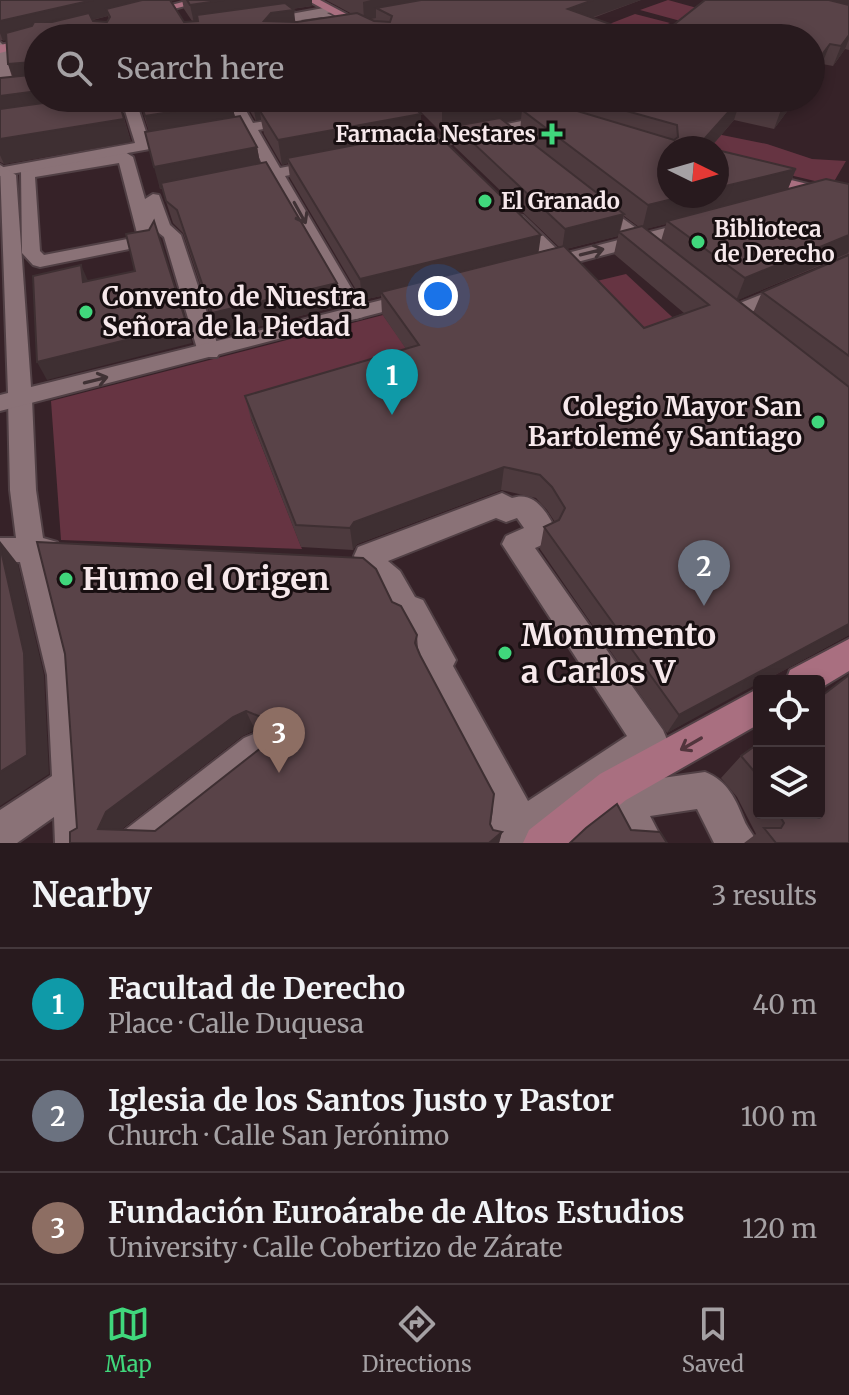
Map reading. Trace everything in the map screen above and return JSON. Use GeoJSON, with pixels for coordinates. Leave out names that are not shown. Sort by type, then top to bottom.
{"type":"FeatureCollection","features":[{"type":"Feature","properties":{"kind":"main road"},"geometry":{"type":"LineString","coordinates":[[131,17],[203,0]]}},
{"type":"Feature","properties":{"kind":"main road"},"geometry":{"type":"LineString","coordinates":[[312,0],[326,12],[366,24]]}},
{"type":"Feature","properties":{"kind":"main road"},"geometry":{"type":"LineString","coordinates":[[1,47],[24,43]]}},
{"type":"Feature","properties":{"kind":"main road"},"geometry":{"type":"LineString","coordinates":[[537,112],[567,125]]}},
{"type":"Feature","properties":{"kind":"main road"},"geometry":{"type":"LineString","coordinates":[[729,170],[848,198]]}},
{"type":"Feature","properties":{"kind":"main road"},"geometry":{"type":"LineString","coordinates":[[812,675],[849,654]]}},
{"type":"Feature","properties":{"kind":"main road"},"geometry":{"type":"LineString","coordinates":[[542,843],[613,787],[753,708]]}},
{"type":"Feature","properties":{"kind":"street"},"geometry":{"type":"LineString","coordinates":[[174,7],[183,20]]}},
{"type":"Feature","properties":{"kind":"street"},"geometry":{"type":"LineString","coordinates":[[248,22],[326,12]]}},
{"type":"Feature","properties":{"kind":"street"},"geometry":{"type":"LineString","coordinates":[[290,18],[296,24]]}},
{"type":"Feature","properties":{"kind":"street"},"geometry":{"type":"LineString","coordinates":[[366,24],[384,20]]}},
{"type":"Feature","properties":{"kind":"street"},"geometry":{"type":"LineString","coordinates":[[0,94],[7,86],[5,53],[1,47]]}},
{"type":"Feature","properties":{"kind":"street"},"geometry":{"type":"LineString","coordinates":[[0,94],[23,92]]}},
{"type":"Feature","properties":{"kind":"street"},"geometry":{"type":"LineString","coordinates":[[80,114],[88,112]]}},
{"type":"Feature","properties":{"kind":"street"},"geometry":{"type":"LineString","coordinates":[[131,112],[135,150],[148,240],[40,261],[31,253],[27,174],[135,150],[196,137],[307,118]]}},
{"type":"Feature","properties":{"kind":"street"},"geometry":{"type":"LineString","coordinates":[[240,112],[270,175],[356,313]]}},
{"type":"Feature","properties":{"kind":"street"},"geometry":{"type":"LineString","coordinates":[[408,112],[444,148]]}},
{"type":"Feature","properties":{"kind":"street"},"geometry":{"type":"LineString","coordinates":[[403,149],[444,148],[551,119]]}},
{"type":"Feature","properties":{"kind":"street"},"geometry":{"type":"LineString","coordinates":[[503,130],[517,141]]}},
{"type":"Feature","properties":{"kind":"street"},"geometry":{"type":"LineString","coordinates":[[2,171],[135,150]]}},
{"type":"Feature","properties":{"kind":"street"},"geometry":{"type":"LineString","coordinates":[[135,150],[161,198],[162,228],[172,235],[209,352]]}},
{"type":"Feature","properties":{"kind":"street"},"geometry":{"type":"LineString","coordinates":[[270,175],[340,161]]}},
{"type":"Feature","properties":{"kind":"street"},"geometry":{"type":"LineString","coordinates":[[2,171],[8,175],[5,225],[11,491],[16,549],[63,675],[74,843]]}},
{"type":"Feature","properties":{"kind":"street"},"geometry":{"type":"LineString","coordinates":[[577,189],[649,247]]}},
{"type":"Feature","properties":{"kind":"street"},"geometry":{"type":"LineString","coordinates":[[774,205],[803,197],[807,189]]}},
{"type":"Feature","properties":{"kind":"street"},"geometry":{"type":"LineString","coordinates":[[502,206],[558,261]]}},
{"type":"Feature","properties":{"kind":"street"},"geometry":{"type":"LineString","coordinates":[[529,268],[649,247],[717,220]]}},
{"type":"Feature","properties":{"kind":"street"},"geometry":{"type":"LineString","coordinates":[[756,332],[726,308],[802,283]]}},
{"type":"Feature","properties":{"kind":"street"},"geometry":{"type":"LineString","coordinates":[[10,401],[428,294]]}},
{"type":"Feature","properties":{"kind":"street"},"geometry":{"type":"LineString","coordinates":[[502,504],[506,511],[523,505],[543,532],[516,544],[651,742],[603,770],[508,837],[512,807],[434,663],[440,660],[412,610],[407,612],[390,580],[359,565],[368,556],[502,504]]}},
{"type":"Feature","properties":{"kind":"street"},"geometry":{"type":"LineString","coordinates":[[16,549],[79,551]]}},
{"type":"Feature","properties":{"kind":"street"},"geometry":{"type":"LineString","coordinates":[[138,843],[256,750]]}},
{"type":"Feature","properties":{"kind":"street"},"geometry":{"type":"LineString","coordinates":[[645,843],[619,802],[705,790],[726,816],[721,821],[738,843]]}},
{"type":"Feature","properties":{"kind":"street"},"geometry":{"type":"LineString","coordinates":[[0,832],[60,791],[58,843]]}},
{"type":"Feature","properties":{"kind":"street"},"geometry":{"type":"LineString","coordinates":[[627,799],[657,843]]}},
{"type":"Feature","properties":{"kind":"shaded area"},"geometry":{"type":"Polygon","coordinates":[[[668,0],[726,16],[704,24],[692,24],[640,10],[668,0]]]}},
{"type":"Feature","properties":{"kind":"shaded area"},"geometry":{"type":"Polygon","coordinates":[[[635,14],[670,23],[668,24],[609,24],[635,14]]]}},
{"type":"Feature","properties":{"kind":"shaded area"},"geometry":{"type":"Polygon","coordinates":[[[707,132],[727,136],[704,136],[707,132]]]}},
{"type":"Feature","properties":{"kind":"shaded area"},"geometry":{"type":"Polygon","coordinates":[[[729,136],[767,144],[812,159],[846,161],[832,185],[729,161],[729,136]]]}},
{"type":"Feature","properties":{"kind":"shaded area"},"geometry":{"type":"Polygon","coordinates":[[[626,274],[685,329],[636,343],[580,285],[626,274]]]}},
{"type":"Feature","properties":{"kind":"shaded area"},"geometry":{"type":"Polygon","coordinates":[[[383,315],[422,371],[251,419],[302,549],[61,540],[51,401],[383,315]]]}},
{"type":"Feature","properties":{"kind":"building"},"geometry":{"type":"Polygon","coordinates":[[[0,0],[93,0],[0,21],[0,0]]]}},
{"type":"Feature","properties":{"kind":"building"},"geometry":{"type":"Polygon","coordinates":[[[142,0],[170,0],[184,22],[198,21],[197,15],[285,3],[294,10],[271,13],[264,21],[297,22],[357,13],[374,21],[390,22],[392,16],[376,8],[421,0],[593,0],[568,9],[610,24],[33,24],[89,13],[93,21],[107,22],[110,17],[106,9],[142,0]]]}},
{"type":"Feature","properties":{"kind":"building"},"geometry":{"type":"Polygon","coordinates":[[[187,0],[224,0],[190,5],[187,0]]]}},
{"type":"Feature","properties":{"kind":"building"},"geometry":{"type":"Polygon","coordinates":[[[705,0],[829,0],[849,5],[849,35],[841,46],[830,44],[825,51],[825,24],[675,24],[705,0]]]}},
{"type":"Feature","properties":{"kind":"building"},"geometry":{"type":"Polygon","coordinates":[[[24,28],[24,63],[8,64],[6,33],[24,28]]]}},
{"type":"Feature","properties":{"kind":"building"},"geometry":{"type":"Polygon","coordinates":[[[24,76],[24,93],[0,96],[0,78],[24,76]]]}},
{"type":"Feature","properties":{"kind":"building"},"geometry":{"type":"Polygon","coordinates":[[[24,106],[24,112],[122,112],[124,119],[0,139],[0,109],[24,106]]]}},
{"type":"Feature","properties":{"kind":"building"},"geometry":{"type":"Polygon","coordinates":[[[144,112],[170,112],[145,116],[144,112]]]}},
{"type":"Feature","properties":{"kind":"building"},"geometry":{"type":"Polygon","coordinates":[[[261,112],[421,114],[278,140],[261,112]]]}},
{"type":"Feature","properties":{"kind":"building"},"geometry":{"type":"Polygon","coordinates":[[[525,112],[581,112],[661,136],[657,136],[657,203],[648,205],[525,112]]]}},
{"type":"Feature","properties":{"kind":"building"},"geometry":{"type":"Polygon","coordinates":[[[630,112],[728,112],[707,136],[678,136],[677,125],[630,112]]]}},
{"type":"Feature","properties":{"kind":"building"},"geometry":{"type":"Polygon","coordinates":[[[240,116],[257,147],[154,167],[145,132],[240,116]]]}},
{"type":"Feature","properties":{"kind":"building"},"geometry":{"type":"Polygon","coordinates":[[[500,118],[624,214],[565,229],[455,126],[500,118]]]}},
{"type":"Feature","properties":{"kind":"building"},"geometry":{"type":"Polygon","coordinates":[[[433,130],[541,235],[360,279],[287,158],[433,130]]]}},
{"type":"Feature","properties":{"kind":"building"},"geometry":{"type":"Polygon","coordinates":[[[729,153],[796,169],[729,185],[729,153]]]}},
{"type":"Feature","properties":{"kind":"building"},"geometry":{"type":"Polygon","coordinates":[[[266,162],[337,283],[212,313],[177,210],[166,201],[161,183],[266,162]]]}},
{"type":"Feature","properties":{"kind":"building"},"geometry":{"type":"Polygon","coordinates":[[[826,179],[849,184],[849,235],[745,278],[667,221],[716,208],[729,208],[729,205],[826,179]]]}},
{"type":"Feature","properties":{"kind":"building"},"geometry":{"type":"Polygon","coordinates":[[[154,221],[187,325],[37,362],[33,276],[81,265],[83,282],[135,271],[126,234],[149,230],[154,221]]]}},
{"type":"Feature","properties":{"kind":"building"},"geometry":{"type":"Polygon","coordinates":[[[642,226],[849,387],[849,624],[679,715],[544,527],[559,520],[565,508],[540,475],[504,467],[354,522],[350,528],[296,525],[245,396],[419,345],[381,292],[564,246],[644,328],[709,305],[619,232],[642,226]]]}},
{"type":"Feature","properties":{"kind":"building"},"geometry":{"type":"Polygon","coordinates":[[[849,255],[849,356],[762,292],[849,255]]]}},
{"type":"Feature","properties":{"kind":"building"},"geometry":{"type":"Polygon","coordinates":[[[37,542],[363,558],[376,569],[392,602],[401,606],[417,635],[415,643],[420,655],[494,794],[490,824],[493,830],[502,832],[489,843],[70,843],[70,832],[77,828],[65,654],[37,542]],[[246,711],[233,717],[106,812],[98,829],[155,831],[262,747],[268,733],[261,717],[246,711]]]}},
{"type":"Feature","properties":{"kind":"building"},"geometry":{"type":"Polygon","coordinates":[[[0,546],[24,653],[27,755],[0,772],[0,546]]]}},
{"type":"Feature","properties":{"kind":"building"},"geometry":{"type":"Polygon","coordinates":[[[849,675],[849,843],[776,843],[764,828],[781,828],[784,823],[782,819],[825,819],[825,693],[849,675]]]}},
{"type":"Feature","properties":{"kind":"building"},"geometry":{"type":"Polygon","coordinates":[[[753,747],[753,770],[741,756],[753,747]]]}},
{"type":"Feature","properties":{"kind":"building"},"geometry":{"type":"Polygon","coordinates":[[[617,804],[631,830],[660,832],[667,843],[570,843],[617,804]]]}},
{"type":"Feature","properties":{"kind":"place","name":"Farmacia Nestares"},"geometry":{"type":"Point","coordinates":[552,134]}},
{"type":"Feature","properties":{"kind":"place","name":"El Granado"},"geometry":{"type":"Point","coordinates":[485,201]}},
{"type":"Feature","properties":{"kind":"place","name":"Biblioteca de Derecho"},"geometry":{"type":"Point","coordinates":[698,242]}},
{"type":"Feature","properties":{"kind":"place","name":"Convento de Nuestra Señora de la Piedad"},"geometry":{"type":"Point","coordinates":[86,312]}},
{"type":"Feature","properties":{"kind":"place","name":"Facultad de Derecho"},"geometry":{"type":"Point","coordinates":[392,415]}},
{"type":"Feature","properties":{"kind":"place","name":"Colegio Mayor San Bartolemé y Santiago"},"geometry":{"type":"Point","coordinates":[818,422]}},
{"type":"Feature","properties":{"kind":"place","name":"Humo el Origen"},"geometry":{"type":"Point","coordinates":[66,579]}},
{"type":"Feature","properties":{"kind":"place","name":"Iglesia de los Santos Justo y Pastor"},"geometry":{"type":"Point","coordinates":[704,606]}},
{"type":"Feature","properties":{"kind":"place","name":"Monumento a Carlos V"},"geometry":{"type":"Point","coordinates":[505,653]}},
{"type":"Feature","properties":{"kind":"place","name":"Fundación Euroárabe de Altos Estudios"},"geometry":{"type":"Point","coordinates":[279,773]}}]}
